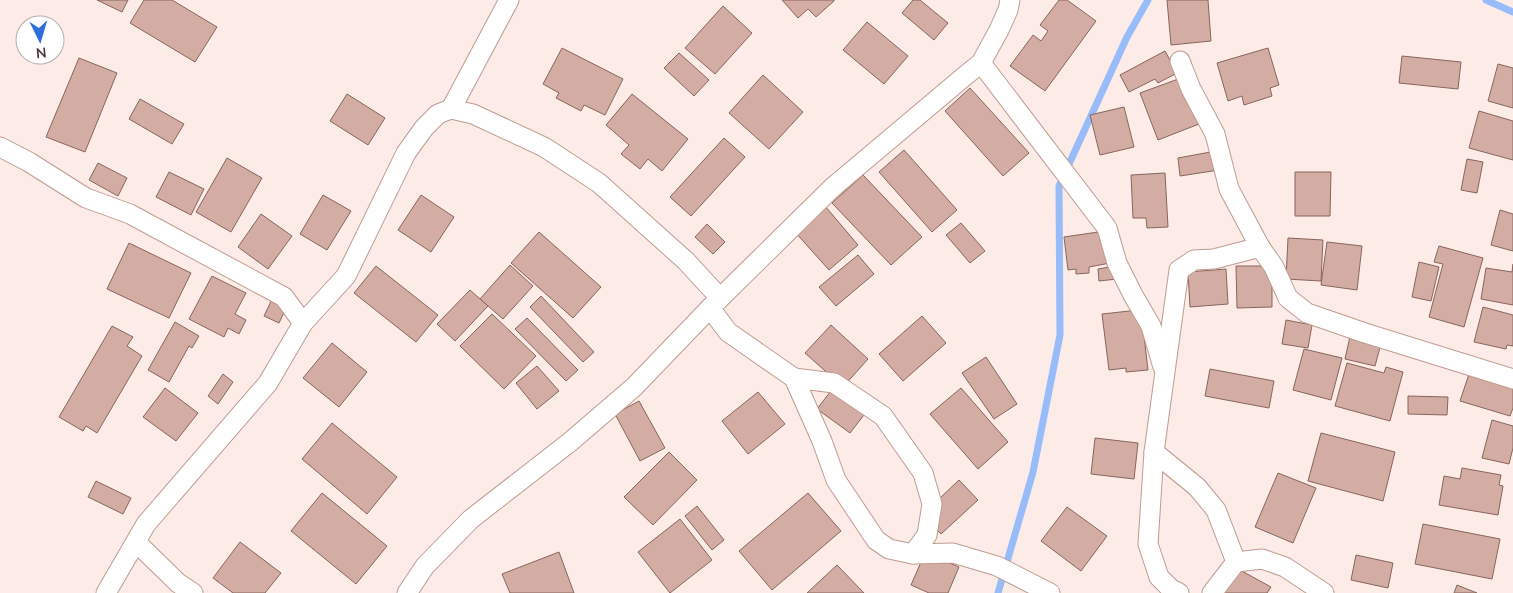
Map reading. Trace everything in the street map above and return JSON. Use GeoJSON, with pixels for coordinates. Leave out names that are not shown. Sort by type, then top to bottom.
{"type":"FeatureCollection","features":[{"type":"Feature","properties":{"kind":"street"},"geometry":{"type":"LineString","coordinates":[[452,109],[509,0]]}},
{"type":"Feature","properties":{"kind":"street"},"geometry":{"type":"LineString","coordinates":[[407,593],[425,566],[471,519],[570,442],[634,387],[715,303],[833,187],[982,63],[1008,10],[1010,0]]}},
{"type":"Feature","properties":{"kind":"street"},"geometry":{"type":"LineString","coordinates":[[1180,61],[1192,90],[1215,134],[1229,188],[1260,247],[1274,267],[1288,298],[1307,313],[1365,334],[1513,379]]}},
{"type":"Feature","properties":{"kind":"street"},"geometry":{"type":"LineString","coordinates":[[982,63],[1107,228],[1117,264],[1151,326],[1165,373]]}},
{"type":"Feature","properties":{"kind":"street"},"geometry":{"type":"LineString","coordinates":[[106,593],[146,524],[268,383],[303,323],[346,276],[406,153],[424,128],[438,114],[452,109],[473,114],[544,147],[599,183],[686,261],[715,303],[728,332],[794,378],[834,382],[883,416],[923,473],[932,504],[927,535],[914,554]]}},
{"type":"Feature","properties":{"kind":"street"},"geometry":{"type":"LineString","coordinates":[[0,146],[86,198],[130,214],[284,297],[303,323]]}},
{"type":"Feature","properties":{"kind":"street"},"geometry":{"type":"LineString","coordinates":[[1179,593],[1170,590],[1160,577],[1148,544],[1154,452],[1179,270],[1194,260],[1214,259],[1260,247]]}},
{"type":"Feature","properties":{"kind":"street"},"geometry":{"type":"LineString","coordinates":[[1151,326],[1173,317]]}},
{"type":"Feature","properties":{"kind":"street"},"geometry":{"type":"LineString","coordinates":[[794,378],[822,441],[836,480],[876,540],[890,549],[914,554],[953,553],[997,566],[1050,593]]}},
{"type":"Feature","properties":{"kind":"street"},"geometry":{"type":"LineString","coordinates":[[1154,452],[1197,487],[1216,510],[1236,562]]}},
{"type":"Feature","properties":{"kind":"street"},"geometry":{"type":"LineString","coordinates":[[136,542],[178,583],[193,593]]}},
{"type":"Feature","properties":{"kind":"street"},"geometry":{"type":"LineString","coordinates":[[1212,593],[1236,562],[1262,559],[1285,566],[1324,593]]}},
{"type":"Feature","properties":{"kind":"building"},"geometry":{"type":"Polygon","coordinates":[[[97,0],[128,0],[122,12],[97,0]]]}},
{"type":"Feature","properties":{"kind":"building"},"geometry":{"type":"Polygon","coordinates":[[[144,0],[172,0],[217,27],[195,62],[130,23],[144,0]]]}},
{"type":"Feature","properties":{"kind":"building"},"geometry":{"type":"Polygon","coordinates":[[[782,0],[834,1],[816,17],[808,9],[798,18],[782,0]]]}},
{"type":"Feature","properties":{"kind":"building"},"geometry":{"type":"Polygon","coordinates":[[[913,0],[920,0],[948,23],[934,40],[902,13],[913,0]]]}},
{"type":"Feature","properties":{"kind":"building"},"geometry":{"type":"Polygon","coordinates":[[[1059,0],[1067,0],[1096,21],[1045,91],[1010,66],[1033,35],[1041,41],[1048,31],[1040,25],[1059,0]]]}},
{"type":"Feature","properties":{"kind":"building"},"geometry":{"type":"Polygon","coordinates":[[[1167,0],[1208,0],[1211,41],[1171,45],[1167,0]]]}},
{"type":"Feature","properties":{"kind":"building"},"geometry":{"type":"Polygon","coordinates":[[[723,6],[752,33],[715,74],[685,48],[723,6]]]}},
{"type":"Feature","properties":{"kind":"building"},"geometry":{"type":"Polygon","coordinates":[[[867,22],[908,56],[884,84],[843,50],[867,22]]]}},
{"type":"Feature","properties":{"kind":"building"},"geometry":{"type":"Polygon","coordinates":[[[562,48],[623,79],[605,115],[584,105],[581,111],[556,98],[559,93],[543,84],[562,48]]]}},
{"type":"Feature","properties":{"kind":"building"},"geometry":{"type":"Polygon","coordinates":[[[1268,48],[1279,85],[1270,88],[1272,96],[1244,105],[1242,96],[1228,101],[1217,63],[1268,48]]]}},
{"type":"Feature","properties":{"kind":"building"},"geometry":{"type":"Polygon","coordinates":[[[1165,51],[1177,73],[1158,83],[1155,79],[1129,92],[1120,75],[1165,51]]]}},
{"type":"Feature","properties":{"kind":"building"},"geometry":{"type":"Polygon","coordinates":[[[679,53],[709,80],[694,96],[664,68],[679,53]]]}},
{"type":"Feature","properties":{"kind":"building"},"geometry":{"type":"Polygon","coordinates":[[[1402,56],[1461,62],[1458,89],[1399,83],[1402,56]]]}},
{"type":"Feature","properties":{"kind":"building"},"geometry":{"type":"Polygon","coordinates":[[[79,58],[117,73],[85,152],[46,137],[79,58]]]}},
{"type":"Feature","properties":{"kind":"building"},"geometry":{"type":"Polygon","coordinates":[[[1498,64],[1513,68],[1513,108],[1488,101],[1498,64]]]}},
{"type":"Feature","properties":{"kind":"building"},"geometry":{"type":"Polygon","coordinates":[[[763,75],[803,112],[769,149],[729,113],[763,75]]]}},
{"type":"Feature","properties":{"kind":"building"},"geometry":{"type":"Polygon","coordinates":[[[1181,78],[1199,124],[1158,140],[1140,93],[1181,78]]]}},
{"type":"Feature","properties":{"kind":"building"},"geometry":{"type":"Polygon","coordinates":[[[970,88],[1029,153],[1003,176],[945,111],[970,88]]]}},
{"type":"Feature","properties":{"kind":"building"},"geometry":{"type":"Polygon","coordinates":[[[347,94],[385,118],[368,145],[330,121],[347,94]]]}},
{"type":"Feature","properties":{"kind":"building"},"geometry":{"type":"Polygon","coordinates":[[[632,94],[688,139],[662,171],[648,159],[640,169],[621,154],[629,145],[606,125],[632,94]]]}},
{"type":"Feature","properties":{"kind":"building"},"geometry":{"type":"Polygon","coordinates":[[[140,99],[184,124],[172,144],[129,119],[140,99]]]}},
{"type":"Feature","properties":{"kind":"building"},"geometry":{"type":"Polygon","coordinates":[[[1124,107],[1134,147],[1100,155],[1090,115],[1124,107]]]}},
{"type":"Feature","properties":{"kind":"building"},"geometry":{"type":"Polygon","coordinates":[[[1479,111],[1513,121],[1513,160],[1469,148],[1479,111]]]}},
{"type":"Feature","properties":{"kind":"building"},"geometry":{"type":"Polygon","coordinates":[[[724,138],[745,157],[691,216],[670,197],[724,138]]]}},
{"type":"Feature","properties":{"kind":"building"},"geometry":{"type":"Polygon","coordinates":[[[904,150],[957,210],[932,232],[879,172],[904,150]]]}},
{"type":"Feature","properties":{"kind":"building"},"geometry":{"type":"Polygon","coordinates":[[[1216,151],[1219,170],[1180,176],[1178,158],[1216,151]]]}},
{"type":"Feature","properties":{"kind":"building"},"geometry":{"type":"Polygon","coordinates":[[[227,158],[262,178],[231,232],[196,212],[227,158]]]}},
{"type":"Feature","properties":{"kind":"building"},"geometry":{"type":"Polygon","coordinates":[[[1467,159],[1483,162],[1477,193],[1461,190],[1467,159]]]}},
{"type":"Feature","properties":{"kind":"building"},"geometry":{"type":"Polygon","coordinates":[[[98,163],[127,178],[118,196],[89,180],[98,163]]]}},
{"type":"Feature","properties":{"kind":"building"},"geometry":{"type":"Polygon","coordinates":[[[169,172],[204,189],[191,215],[156,197],[169,172]]]}},
{"type":"Feature","properties":{"kind":"building"},"geometry":{"type":"Polygon","coordinates":[[[1295,172],[1331,172],[1330,216],[1295,216],[1295,172]]]}},
{"type":"Feature","properties":{"kind":"building"},"geometry":{"type":"Polygon","coordinates":[[[1165,173],[1168,227],[1147,228],[1146,218],[1133,218],[1131,175],[1165,173]]]}},
{"type":"Feature","properties":{"kind":"building"},"geometry":{"type":"Polygon","coordinates":[[[863,175],[922,237],[891,265],[832,203],[863,175]]]}},
{"type":"Feature","properties":{"kind":"building"},"geometry":{"type":"Polygon","coordinates":[[[323,195],[351,211],[327,250],[300,234],[323,195]]]}},
{"type":"Feature","properties":{"kind":"building"},"geometry":{"type":"Polygon","coordinates":[[[421,195],[454,217],[431,252],[398,230],[421,195]]]}},
{"type":"Feature","properties":{"kind":"building"},"geometry":{"type":"Polygon","coordinates":[[[825,206],[858,245],[829,270],[795,232],[825,206]]]}},
{"type":"Feature","properties":{"kind":"building"},"geometry":{"type":"Polygon","coordinates":[[[1500,210],[1513,214],[1513,251],[1491,245],[1500,210]]]}},
{"type":"Feature","properties":{"kind":"building"},"geometry":{"type":"Polygon","coordinates":[[[261,214],[292,236],[268,269],[238,247],[261,214]]]}},
{"type":"Feature","properties":{"kind":"building"},"geometry":{"type":"Polygon","coordinates":[[[961,223],[985,251],[970,263],[946,235],[961,223]]]}},
{"type":"Feature","properties":{"kind":"building"},"geometry":{"type":"Polygon","coordinates":[[[707,224],[725,242],[713,254],[695,237],[707,224]]]}},
{"type":"Feature","properties":{"kind":"building"},"geometry":{"type":"Polygon","coordinates":[[[1105,231],[1110,263],[1089,267],[1089,273],[1076,274],[1076,269],[1068,270],[1064,237],[1105,231]]]}},
{"type":"Feature","properties":{"kind":"building"},"geometry":{"type":"Polygon","coordinates":[[[539,232],[601,287],[573,318],[511,263],[539,232]]]}},
{"type":"Feature","properties":{"kind":"building"},"geometry":{"type":"Polygon","coordinates":[[[1288,238],[1323,240],[1321,281],[1286,279],[1288,238]]]}},
{"type":"Feature","properties":{"kind":"building"},"geometry":{"type":"Polygon","coordinates":[[[1327,242],[1362,246],[1357,290],[1321,285],[1327,242]]]}},
{"type":"Feature","properties":{"kind":"building"},"geometry":{"type":"Polygon","coordinates":[[[129,243],[191,273],[169,318],[107,289],[129,243]]]}},
{"type":"Feature","properties":{"kind":"building"},"geometry":{"type":"Polygon","coordinates":[[[1439,246],[1483,258],[1464,327],[1429,317],[1443,264],[1434,262],[1439,246]]]}},
{"type":"Feature","properties":{"kind":"building"},"geometry":{"type":"Polygon","coordinates":[[[858,255],[874,274],[836,306],[819,287],[858,255]]]}},
{"type":"Feature","properties":{"kind":"building"},"geometry":{"type":"Polygon","coordinates":[[[1419,262],[1439,267],[1431,301],[1412,297],[1419,262]]]}},
{"type":"Feature","properties":{"kind":"building"},"geometry":{"type":"Polygon","coordinates":[[[1513,264],[1513,305],[1481,299],[1486,268],[1512,272],[1513,264]]]}},
{"type":"Feature","properties":{"kind":"building"},"geometry":{"type":"Polygon","coordinates":[[[510,265],[533,286],[503,319],[480,299],[510,265]]]}},
{"type":"Feature","properties":{"kind":"building"},"geometry":{"type":"Polygon","coordinates":[[[376,266],[438,315],[416,342],[354,293],[376,266]]]}},
{"type":"Feature","properties":{"kind":"building"},"geometry":{"type":"Polygon","coordinates":[[[1115,266],[1117,279],[1099,281],[1098,269],[1115,266]]]}},
{"type":"Feature","properties":{"kind":"building"},"geometry":{"type":"Polygon","coordinates":[[[1236,266],[1272,266],[1272,307],[1237,308],[1236,266]]]}},
{"type":"Feature","properties":{"kind":"building"},"geometry":{"type":"Polygon","coordinates":[[[1226,269],[1228,304],[1190,307],[1188,272],[1226,269]]]}},
{"type":"Feature","properties":{"kind":"building"},"geometry":{"type":"Polygon","coordinates":[[[212,276],[246,293],[235,314],[246,320],[239,334],[228,328],[224,337],[189,319],[212,276]]]}},
{"type":"Feature","properties":{"kind":"building"},"geometry":{"type":"Polygon","coordinates":[[[470,290],[488,306],[455,341],[437,324],[470,290]]]}},
{"type":"Feature","properties":{"kind":"building"},"geometry":{"type":"Polygon","coordinates":[[[541,296],[594,352],[583,362],[530,307],[541,296]]]}},
{"type":"Feature","properties":{"kind":"building"},"geometry":{"type":"Polygon","coordinates":[[[273,297],[288,304],[279,323],[264,316],[273,297]]]}},
{"type":"Feature","properties":{"kind":"building"},"geometry":{"type":"Polygon","coordinates":[[[1483,307],[1513,315],[1513,346],[1507,345],[1506,349],[1474,342],[1483,307]]]}},
{"type":"Feature","properties":{"kind":"building"},"geometry":{"type":"Polygon","coordinates":[[[1148,309],[1151,335],[1144,336],[1148,370],[1126,372],[1126,368],[1109,370],[1102,314],[1148,309]]]}},
{"type":"Feature","properties":{"kind":"building"},"geometry":{"type":"Polygon","coordinates":[[[492,314],[536,356],[504,389],[460,346],[492,314]]]}},
{"type":"Feature","properties":{"kind":"building"},"geometry":{"type":"Polygon","coordinates":[[[922,316],[946,343],[903,381],[879,354],[922,316]]]}},
{"type":"Feature","properties":{"kind":"building"},"geometry":{"type":"Polygon","coordinates":[[[527,318],[578,370],[566,381],[515,329],[527,318]]]}},
{"type":"Feature","properties":{"kind":"building"},"geometry":{"type":"Polygon","coordinates":[[[1286,320],[1312,325],[1308,348],[1282,344],[1286,320]]]}},
{"type":"Feature","properties":{"kind":"building"},"geometry":{"type":"Polygon","coordinates":[[[175,322],[199,336],[192,348],[189,346],[169,382],[148,370],[175,322]]]}},
{"type":"Feature","properties":{"kind":"building"},"geometry":{"type":"Polygon","coordinates":[[[831,325],[868,359],[843,387],[805,353],[831,325]]]}},
{"type":"Feature","properties":{"kind":"building"},"geometry":{"type":"Polygon","coordinates":[[[112,326],[133,337],[127,346],[142,356],[97,433],[86,426],[83,431],[59,417],[112,326]]]}},
{"type":"Feature","properties":{"kind":"building"},"geometry":{"type":"Polygon","coordinates":[[[1351,332],[1382,340],[1375,366],[1345,359],[1351,332]]]}},
{"type":"Feature","properties":{"kind":"building"},"geometry":{"type":"Polygon","coordinates":[[[332,343],[367,372],[339,407],[303,378],[332,343]]]}},
{"type":"Feature","properties":{"kind":"building"},"geometry":{"type":"Polygon","coordinates":[[[1304,349],[1342,358],[1331,400],[1293,390],[1304,349]]]}},
{"type":"Feature","properties":{"kind":"building"},"geometry":{"type":"Polygon","coordinates":[[[986,357],[1017,404],[994,419],[962,373],[986,357]]]}},
{"type":"Feature","properties":{"kind":"building"},"geometry":{"type":"Polygon","coordinates":[[[1347,363],[1384,373],[1386,367],[1403,372],[1390,421],[1335,406],[1347,363]]]}},
{"type":"Feature","properties":{"kind":"building"},"geometry":{"type":"Polygon","coordinates":[[[537,366],[559,391],[537,409],[516,383],[537,366]]]}},
{"type":"Feature","properties":{"kind":"building"},"geometry":{"type":"Polygon","coordinates":[[[1471,368],[1513,381],[1513,408],[1510,416],[1460,401],[1471,368]]]}},
{"type":"Feature","properties":{"kind":"building"},"geometry":{"type":"Polygon","coordinates":[[[1210,369],[1274,381],[1269,408],[1205,396],[1210,369]]]}},
{"type":"Feature","properties":{"kind":"building"},"geometry":{"type":"Polygon","coordinates":[[[223,374],[233,382],[218,404],[208,396],[223,374]]]}},
{"type":"Feature","properties":{"kind":"building"},"geometry":{"type":"Polygon","coordinates":[[[834,387],[867,411],[850,433],[817,409],[834,387]]]}},
{"type":"Feature","properties":{"kind":"building"},"geometry":{"type":"Polygon","coordinates":[[[165,388],[198,413],[176,441],[143,417],[165,388]]]}},
{"type":"Feature","properties":{"kind":"building"},"geometry":{"type":"Polygon","coordinates":[[[961,388],[1008,442],[978,469],[930,414],[961,388]]]}},
{"type":"Feature","properties":{"kind":"building"},"geometry":{"type":"Polygon","coordinates":[[[758,392],[785,424],[748,454],[722,421],[758,392]]]}},
{"type":"Feature","properties":{"kind":"building"},"geometry":{"type":"Polygon","coordinates":[[[1408,396],[1448,397],[1447,415],[1408,414],[1408,396]]]}},
{"type":"Feature","properties":{"kind":"building"},"geometry":{"type":"Polygon","coordinates":[[[639,401],[665,448],[640,461],[615,414],[639,401]]]}},
{"type":"Feature","properties":{"kind":"building"},"geometry":{"type":"Polygon","coordinates":[[[1492,420],[1513,426],[1513,448],[1509,464],[1482,458],[1492,420]]]}},
{"type":"Feature","properties":{"kind":"building"},"geometry":{"type":"Polygon","coordinates":[[[332,423],[397,477],[367,514],[302,459],[332,423]]]}},
{"type":"Feature","properties":{"kind":"building"},"geometry":{"type":"Polygon","coordinates":[[[1321,433],[1395,452],[1383,501],[1308,481],[1321,433]]]}},
{"type":"Feature","properties":{"kind":"building"},"geometry":{"type":"Polygon","coordinates":[[[1095,438],[1138,443],[1134,479],[1091,474],[1095,438]]]}},
{"type":"Feature","properties":{"kind":"building"},"geometry":{"type":"Polygon","coordinates":[[[669,452],[697,480],[653,525],[624,497],[669,452]]]}},
{"type":"Feature","properties":{"kind":"building"},"geometry":{"type":"Polygon","coordinates":[[[1462,468],[1501,475],[1499,485],[1503,486],[1498,515],[1439,505],[1444,476],[1460,479],[1462,468]]]}},
{"type":"Feature","properties":{"kind":"building"},"geometry":{"type":"Polygon","coordinates":[[[1278,473],[1316,488],[1293,543],[1255,527],[1278,473]]]}},
{"type":"Feature","properties":{"kind":"building"},"geometry":{"type":"Polygon","coordinates":[[[959,480],[978,500],[941,534],[922,515],[959,480]]]}},
{"type":"Feature","properties":{"kind":"building"},"geometry":{"type":"Polygon","coordinates":[[[96,481],[131,498],[123,514],[88,497],[96,481]]]}},
{"type":"Feature","properties":{"kind":"building"},"geometry":{"type":"Polygon","coordinates":[[[322,493],[387,546],[356,584],[291,531],[322,493]]]}},
{"type":"Feature","properties":{"kind":"building"},"geometry":{"type":"Polygon","coordinates":[[[808,493],[841,531],[772,590],[739,551],[808,493]]]}},
{"type":"Feature","properties":{"kind":"building"},"geometry":{"type":"Polygon","coordinates":[[[697,506],[724,540],[712,550],[685,516],[697,506]]]}},
{"type":"Feature","properties":{"kind":"building"},"geometry":{"type":"Polygon","coordinates":[[[1067,507],[1107,536],[1081,571],[1041,541],[1067,507]]]}},
{"type":"Feature","properties":{"kind":"building"},"geometry":{"type":"Polygon","coordinates":[[[680,519],[712,560],[670,593],[638,552],[680,519]]]}},
{"type":"Feature","properties":{"kind":"building"},"geometry":{"type":"Polygon","coordinates":[[[1423,524],[1500,539],[1492,579],[1415,564],[1423,524]]]}},
{"type":"Feature","properties":{"kind":"building"},"geometry":{"type":"Polygon","coordinates":[[[240,542],[281,573],[265,593],[233,593],[213,578],[240,542]]]}},
{"type":"Feature","properties":{"kind":"building"},"geometry":{"type":"Polygon","coordinates":[[[559,552],[574,593],[510,593],[502,574],[559,552]]]}},
{"type":"Feature","properties":{"kind":"building"},"geometry":{"type":"Polygon","coordinates":[[[925,553],[959,567],[948,593],[929,593],[911,585],[925,553]]]}},
{"type":"Feature","properties":{"kind":"building"},"geometry":{"type":"Polygon","coordinates":[[[1356,555],[1393,563],[1388,588],[1351,580],[1356,555]]]}},
{"type":"Feature","properties":{"kind":"building"},"geometry":{"type":"Polygon","coordinates":[[[1229,564],[1271,587],[1267,593],[1213,593],[1229,564]]]}},
{"type":"Feature","properties":{"kind":"building"},"geometry":{"type":"Polygon","coordinates":[[[837,565],[864,593],[807,593],[837,565]]]}},
{"type":"Feature","properties":{"kind":"building"},"geometry":{"type":"Polygon","coordinates":[[[1457,585],[1477,593],[1454,593],[1457,585]]]}},
{"type":"Feature","properties":{"kind":"waterway"},"geometry":{"type":"LineString","coordinates":[[998,593],[1033,472],[1060,335],[1059,186],[1127,37],[1148,0]]}},
{"type":"Feature","properties":{"kind":"waterway"},"geometry":{"type":"LineString","coordinates":[[1486,0],[1513,12]]}}]}
